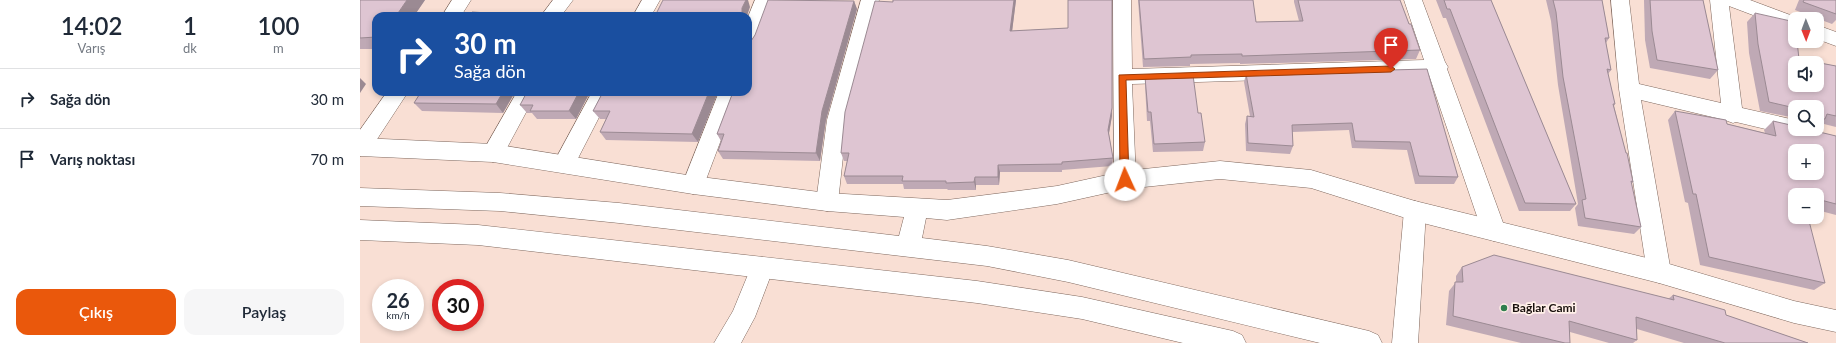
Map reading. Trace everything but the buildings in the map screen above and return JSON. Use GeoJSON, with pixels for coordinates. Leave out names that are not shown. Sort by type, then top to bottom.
{"type":"FeatureCollection","features":[{"type":"Feature","properties":{"kind":"main road"},"geometry":{"type":"LineString","coordinates":[[454,12],[462,0]]}},
{"type":"Feature","properties":{"kind":"main road"},"geometry":{"type":"LineString","coordinates":[[554,12],[564,0]]}},
{"type":"Feature","properties":{"kind":"main road"},"geometry":{"type":"LineString","coordinates":[[644,12],[651,0]]}},
{"type":"Feature","properties":{"kind":"main road"},"geometry":{"type":"LineString","coordinates":[[752,32],[764,0]]}},
{"type":"Feature","properties":{"kind":"main road"},"geometry":{"type":"LineString","coordinates":[[827,202],[837,120],[870,0]]}},
{"type":"Feature","properties":{"kind":"main road"},"geometry":{"type":"LineString","coordinates":[[1122,0],[1122,77],[1125,180]]}},
{"type":"Feature","properties":{"kind":"main road"},"geometry":{"type":"LineString","coordinates":[[1413,0],[1438,67],[1494,231]]}},
{"type":"Feature","properties":{"kind":"main road"},"geometry":{"type":"LineString","coordinates":[[1620,0],[1629,89],[1658,272]]}},
{"type":"Feature","properties":{"kind":"main road"},"geometry":{"type":"LineString","coordinates":[[1719,0],[1734,115]]}},
{"type":"Feature","properties":{"kind":"main road"},"geometry":{"type":"LineString","coordinates":[[1738,1],[1788,21]]}},
{"type":"Feature","properties":{"kind":"main road"},"geometry":{"type":"LineString","coordinates":[[1824,35],[1836,39]]}},
{"type":"Feature","properties":{"kind":"main road"},"geometry":{"type":"LineString","coordinates":[[1122,77],[1438,67]]}},
{"type":"Feature","properties":{"kind":"main road"},"geometry":{"type":"LineString","coordinates":[[1629,89],[1788,127]]}},
{"type":"Feature","properties":{"kind":"main road"},"geometry":{"type":"LineString","coordinates":[[360,147],[395,96]]}},
{"type":"Feature","properties":{"kind":"main road"},"geometry":{"type":"LineString","coordinates":[[493,153],[526,96]]}},
{"type":"Feature","properties":{"kind":"main road"},"geometry":{"type":"LineString","coordinates":[[564,164],[600,96]]}},
{"type":"Feature","properties":{"kind":"main road"},"geometry":{"type":"LineString","coordinates":[[693,185],[727,96]]}},
{"type":"Feature","properties":{"kind":"main road"},"geometry":{"type":"LineString","coordinates":[[360,147],[493,153],[693,185],[827,202],[947,210],[1057,195],[1125,180],[1220,170],[1304,178],[1415,211],[1658,272],[1794,312],[1836,321]]}},
{"type":"Feature","properties":{"kind":"main road"},"geometry":{"type":"LineString","coordinates":[[360,197],[500,202],[619,213],[987,256],[1068,271],[1369,343]]}},
{"type":"Feature","properties":{"kind":"main road"},"geometry":{"type":"LineString","coordinates":[[908,247],[917,208]]}},
{"type":"Feature","properties":{"kind":"main road"},"geometry":{"type":"LineString","coordinates":[[1405,343],[1415,211]]}},
{"type":"Feature","properties":{"kind":"main road"},"geometry":{"type":"LineString","coordinates":[[360,230],[478,235],[977,292],[1082,308],[1179,332],[1233,343]]}},
{"type":"Feature","properties":{"kind":"main road"},"geometry":{"type":"LineString","coordinates":[[727,343],[743,317],[762,267]]}},
{"type":"Feature","properties":{"kind":"place","name":"Bağlar Cami"},"geometry":{"type":"Point","coordinates":[1504,308]}},
{"type":"Feature","properties":{"kind":"route"},"geometry":{"type":"LineString","coordinates":[[1125,180],[1122,77],[1391,69]]}}]}
